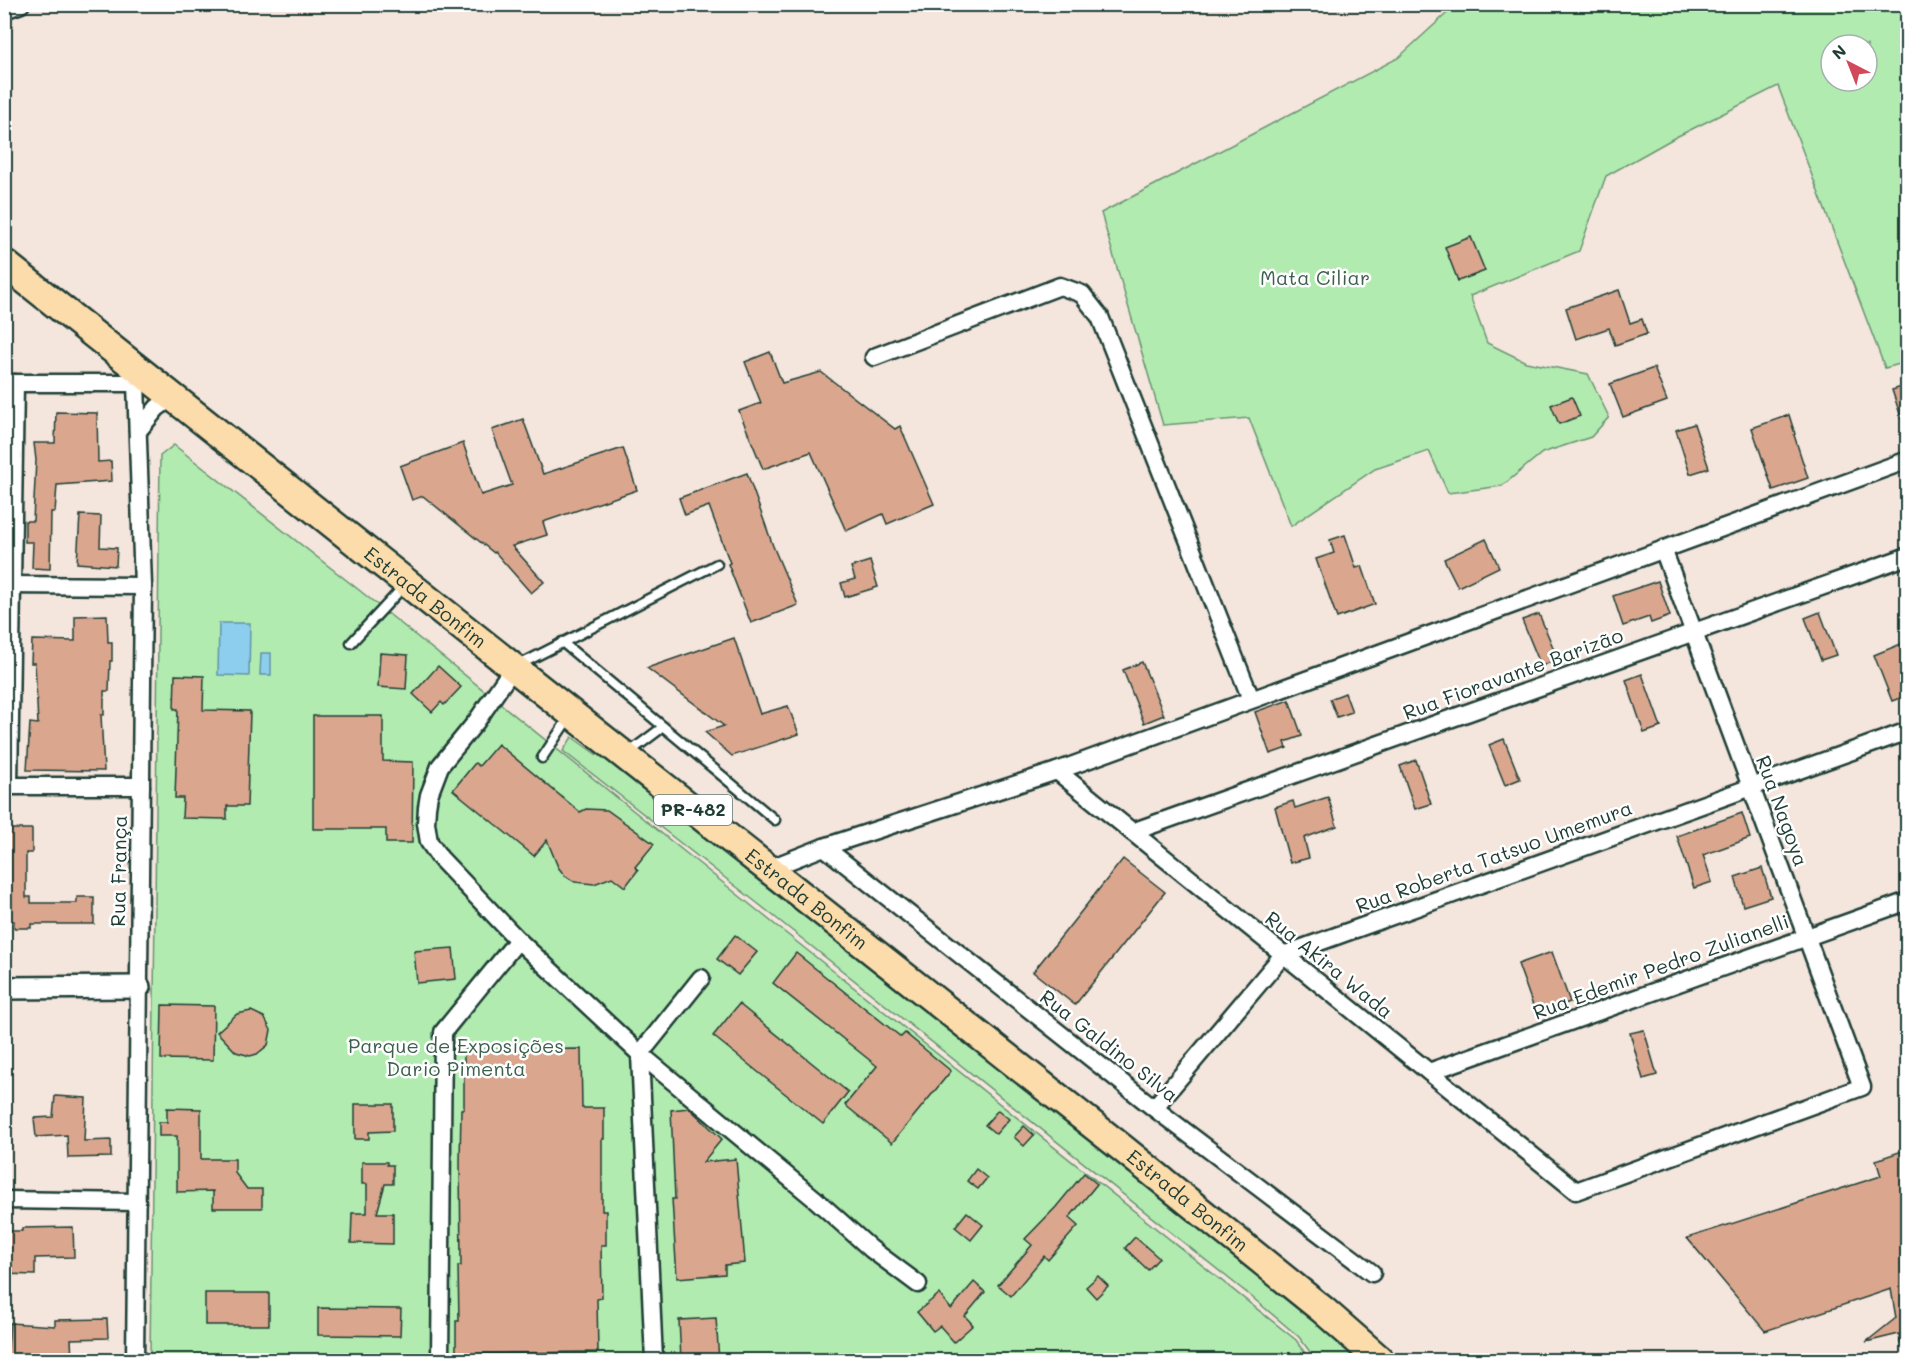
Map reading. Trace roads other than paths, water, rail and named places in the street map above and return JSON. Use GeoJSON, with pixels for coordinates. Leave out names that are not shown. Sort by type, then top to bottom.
{"type":"FeatureCollection","features":[{"type":"Feature","properties":{"kind":"main road","name":"Estrada Bonfim"},"geometry":{"type":"LineString","coordinates":[[4,263],[154,388],[407,582],[1122,1148],[1323,1310],[1380,1360]]}},
{"type":"Feature","properties":{"kind":"street"},"geometry":{"type":"LineString","coordinates":[[4,10],[21,4]]}},
{"type":"Feature","properties":{"kind":"street"},"geometry":{"type":"LineString","coordinates":[[874,357],[1060,286],[1082,294],[1100,318],[1251,699]]}},
{"type":"Feature","properties":{"kind":"street"},"geometry":{"type":"LineString","coordinates":[[138,431],[157,408],[154,388],[10,383],[7,786],[141,786]]}},
{"type":"Feature","properties":{"kind":"street","name":"Rua França"},"geometry":{"type":"LineString","coordinates":[[135,1360],[143,586],[138,431],[154,388]]}},
{"type":"Feature","properties":{"kind":"street"},"geometry":{"type":"LineString","coordinates":[[768,869],[824,847],[1057,771],[1908,460]]}},
{"type":"Feature","properties":{"kind":"street","name":"Rua Nagoya"},"geometry":{"type":"LineString","coordinates":[[1576,1191],[1862,1087],[1663,549]]}},
{"type":"Feature","properties":{"kind":"street","name":"Rua Fioravante Barizão"},"geometry":{"type":"LineString","coordinates":[[1132,832],[1908,556]]}},
{"type":"Feature","properties":{"kind":"street"},"geometry":{"type":"LineString","coordinates":[[8,585],[143,586]]}},
{"type":"Feature","properties":{"kind":"street"},"geometry":{"type":"LineString","coordinates":[[513,668],[476,722],[440,766],[429,795],[426,823],[429,842],[440,858],[518,940],[640,1054],[815,1199],[878,1255],[918,1284]]}},
{"type":"Feature","properties":{"kind":"street","name":"Rua Roberta Tatsuo Umemura"},"geometry":{"type":"LineString","coordinates":[[1283,954],[1908,731]]}},
{"type":"Feature","properties":{"kind":"street","name":"Rua Akira Wada"},"geometry":{"type":"LineString","coordinates":[[1057,771],[1576,1191]]}},
{"type":"Feature","properties":{"kind":"street","name":"Rua Galdino Silva"},"geometry":{"type":"LineString","coordinates":[[824,847],[1154,1108],[1372,1273]]}},
{"type":"Feature","properties":{"kind":"street","name":"Rua Edemir Pedro Zulianelli"},"geometry":{"type":"LineString","coordinates":[[1429,1072],[1908,901]]}},
{"type":"Feature","properties":{"kind":"street"},"geometry":{"type":"LineString","coordinates":[[440,1360],[442,1032],[518,940]]}},
{"type":"Feature","properties":{"kind":"street"},"geometry":{"type":"LineString","coordinates":[[1154,1108],[1283,954]]}},
{"type":"Feature","properties":{"kind":"street"},"geometry":{"type":"LineString","coordinates":[[654,1360],[640,1054],[701,978]]}},
{"type":"Feature","properties":{"kind":"street"},"geometry":{"type":"LineString","coordinates":[[4,988],[139,987]]}},
{"type":"Feature","properties":{"kind":"street"},"geometry":{"type":"LineString","coordinates":[[4,1200],[137,1202]]}},
{"type":"Feature","properties":{"kind":"lane"},"geometry":{"type":"LineString","coordinates":[[513,668],[717,564]]}},
{"type":"Feature","properties":{"kind":"lane"},"geometry":{"type":"LineString","coordinates":[[351,643],[407,582]]}},
{"type":"Feature","properties":{"kind":"lane"},"geometry":{"type":"LineString","coordinates":[[562,642],[775,820]]}},
{"type":"Feature","properties":{"kind":"lane"},"geometry":{"type":"LineString","coordinates":[[542,758],[572,714]]}},
{"type":"Feature","properties":{"kind":"lane"},"geometry":{"type":"LineString","coordinates":[[625,756],[663,727]]}},
{"type":"Feature","properties":{"kind":"water"},"geometry":{"type":"Polygon","coordinates":[[[219,623],[250,623],[249,676],[218,675],[219,623]]]}},
{"type":"Feature","properties":{"kind":"water"},"geometry":{"type":"Polygon","coordinates":[[[261,653],[271,653],[271,675],[260,675],[261,653]]]}},
{"type":"Feature","properties":{"kind":"park label","name":"Mata Ciliar"},"geometry":{"type":"Point","coordinates":[1315,278]}},
{"type":"Feature","properties":{"kind":"park label","name":"Parque de Exposições Dario Pimenta"},"geometry":{"type":"Point","coordinates":[456,1058]}}]}
